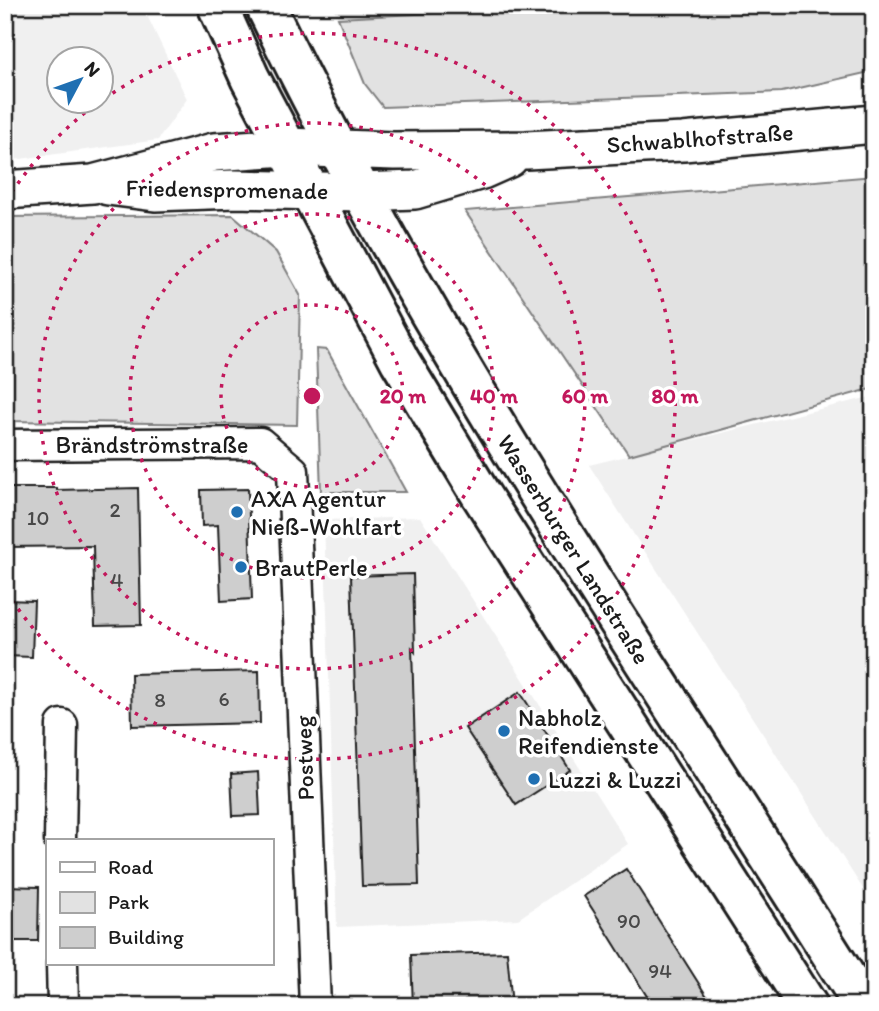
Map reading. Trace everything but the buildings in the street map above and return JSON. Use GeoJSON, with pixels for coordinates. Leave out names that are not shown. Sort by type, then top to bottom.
{"type":"FeatureCollection","features":[{"type":"Feature","properties":{"kind":"main road","name":"Wasserburger Landstraße"},"geometry":{"type":"LineString","coordinates":[[217,5],[250,78],[400,361],[481,495],[808,1006]]}},
{"type":"Feature","properties":{"kind":"main road","name":"Wasserburger Landstraße"},"geometry":{"type":"LineString","coordinates":[[265,5],[313,105],[460,365],[607,606],[864,1006]]}},
{"type":"Feature","properties":{"kind":"street","name":"Schwablhofstraße"},"geometry":{"type":"LineString","coordinates":[[338,150],[526,150],[682,142],[874,124]]}},
{"type":"Feature","properties":{"kind":"street","name":"Friedenspromenade"},"geometry":{"type":"LineString","coordinates":[[5,190],[93,184],[214,152],[286,147],[338,150]]}},
{"type":"Feature","properties":{"kind":"street","name":"Schwablhofstraße"},"geometry":{"type":"LineString","coordinates":[[361,192],[415,190],[482,170],[526,150]]}},
{"type":"Feature","properties":{"kind":"street","name":"Friedenspromenade"},"geometry":{"type":"LineString","coordinates":[[93,184],[155,192],[235,189],[361,192]]}},
{"type":"Feature","properties":{"kind":"street","name":"Brändströmstraße"},"geometry":{"type":"LineString","coordinates":[[5,445],[260,443],[293,471],[295,510]]}},
{"type":"Feature","properties":{"kind":"street","name":"Postweg"},"geometry":{"type":"LineString","coordinates":[[295,510],[315,1006]]}},
{"type":"Feature","properties":{"kind":"street"},"geometry":{"type":"LineString","coordinates":[[60,839],[62,725]]}},
{"type":"Feature","properties":{"kind":"street"},"geometry":{"type":"LineString","coordinates":[[62,965],[63,1006]]}},
{"type":"Feature","properties":{"kind":"shaded area"},"geometry":{"type":"Polygon","coordinates":[[[5,5],[142,5],[187,99],[158,140],[13,160],[5,89],[5,5]]]}},
{"type":"Feature","properties":{"kind":"shaded area"},"geometry":{"type":"Polygon","coordinates":[[[332,5],[588,5],[338,18],[332,5]]]}},
{"type":"Feature","properties":{"kind":"shaded area"},"geometry":{"type":"Polygon","coordinates":[[[874,396],[874,906],[589,465],[874,396]]]}},
{"type":"Feature","properties":{"kind":"shaded area"},"geometry":{"type":"Polygon","coordinates":[[[420,517],[628,844],[518,919],[337,927],[324,520],[420,517]]]}},
{"type":"Feature","properties":{"kind":"green space"},"geometry":{"type":"Polygon","coordinates":[[[588,5],[874,5],[874,71],[782,92],[383,107],[365,84],[338,18],[588,5]]]}},
{"type":"Feature","properties":{"kind":"green space"},"geometry":{"type":"Polygon","coordinates":[[[874,176],[874,388],[629,455],[465,211],[874,176]]]}},
{"type":"Feature","properties":{"kind":"green space"},"geometry":{"type":"Polygon","coordinates":[[[233,215],[276,252],[300,295],[297,425],[5,421],[5,217],[233,215]]]}},
{"type":"Feature","properties":{"kind":"green space"},"geometry":{"type":"Polygon","coordinates":[[[316,349],[327,350],[406,492],[321,492],[316,349]]]}},
{"type":"Feature","properties":{"kind":"place","name":"AXA Agentur Nieß-Wohlfart"},"geometry":{"type":"Point","coordinates":[237,512]}},
{"type":"Feature","properties":{"kind":"place","name":"BrautPerle"},"geometry":{"type":"Point","coordinates":[241,567]}},
{"type":"Feature","properties":{"kind":"place","name":"Nabholz Reifendienste"},"geometry":{"type":"Point","coordinates":[504,731]}},
{"type":"Feature","properties":{"kind":"place","name":"Luzzi & Luzzi"},"geometry":{"type":"Point","coordinates":[534,779]}}]}
